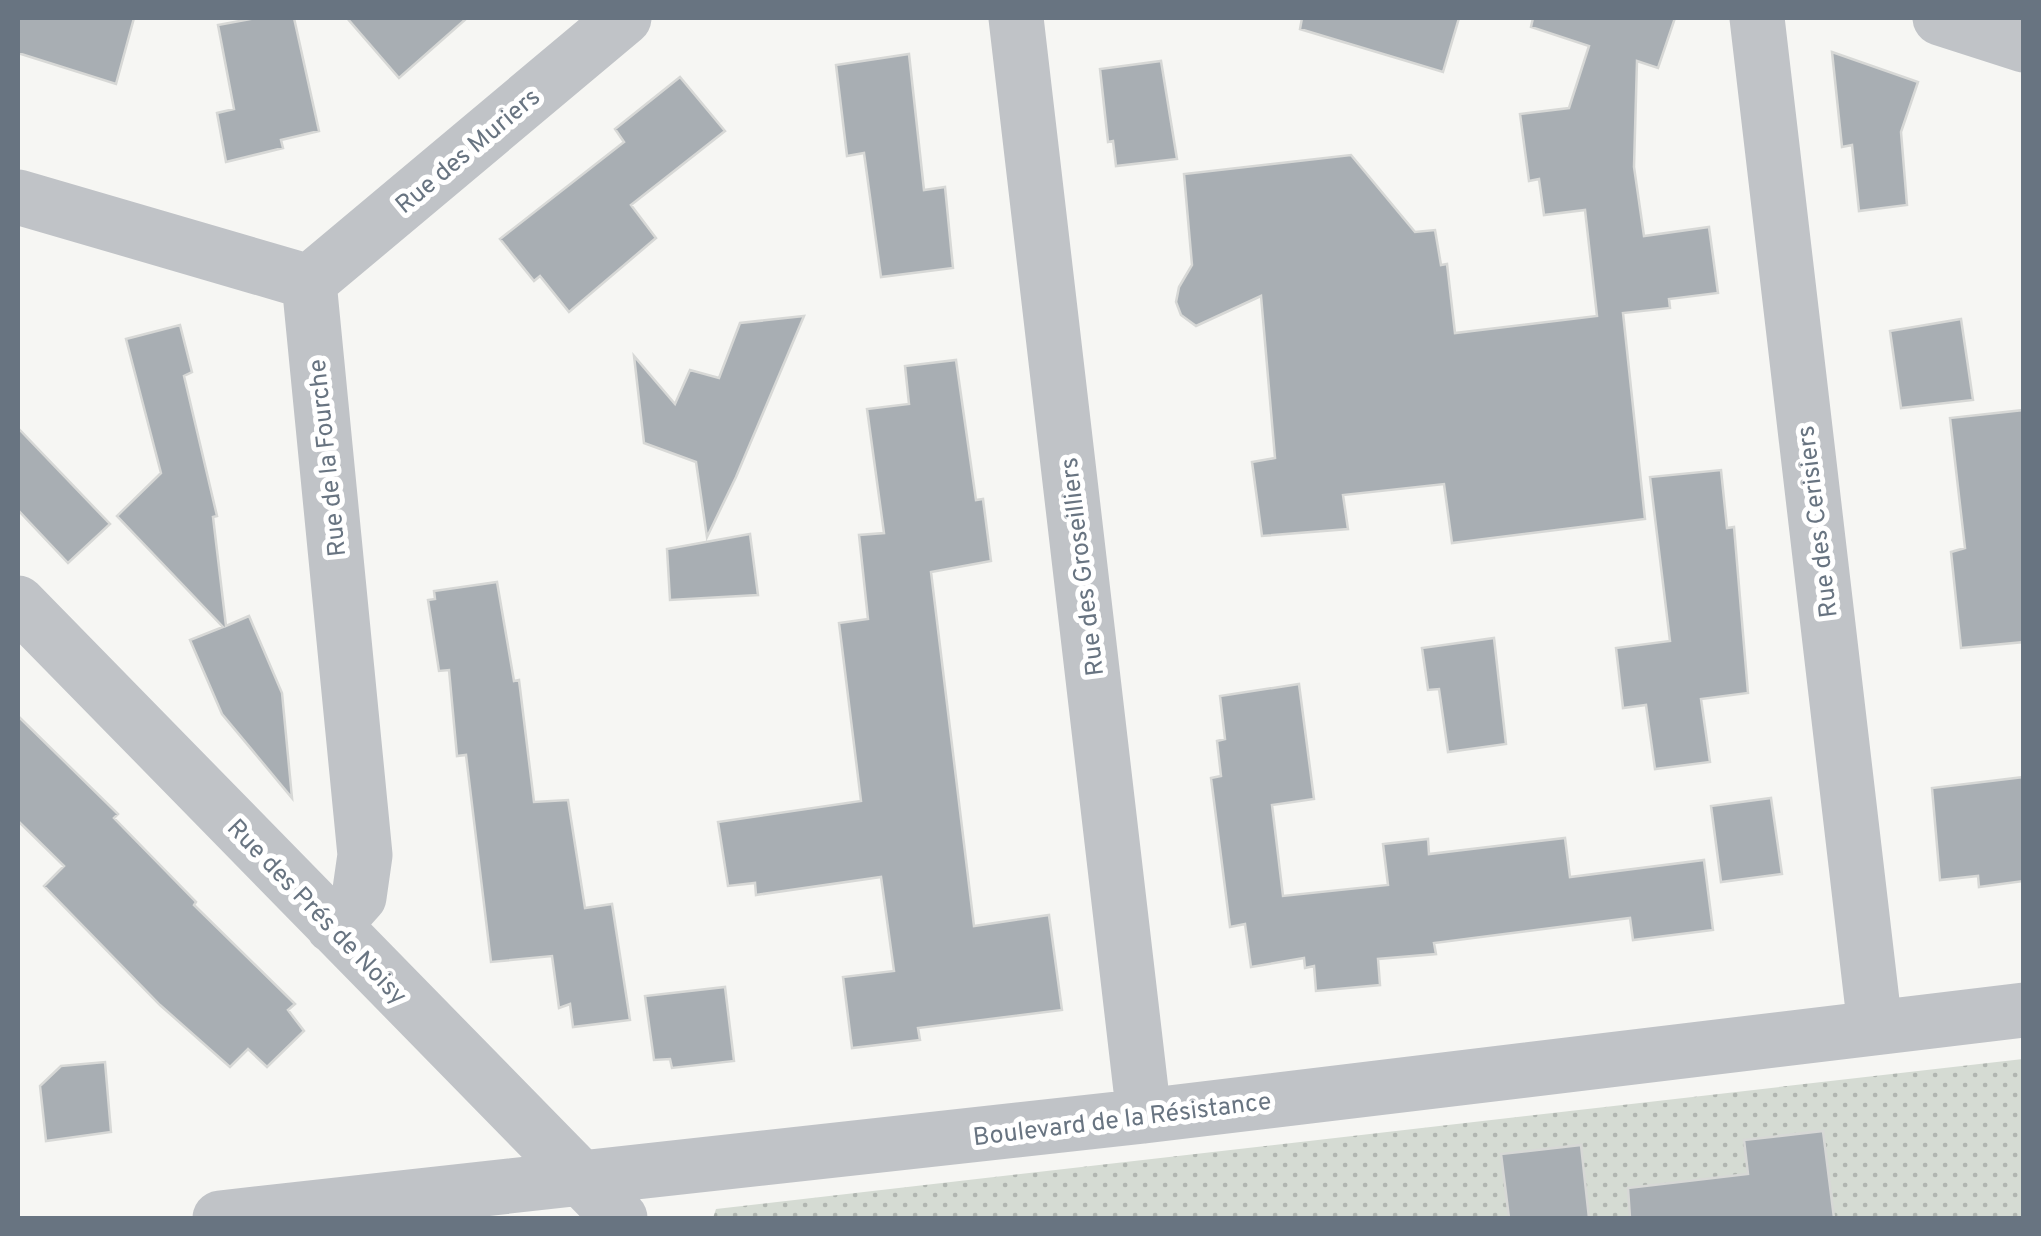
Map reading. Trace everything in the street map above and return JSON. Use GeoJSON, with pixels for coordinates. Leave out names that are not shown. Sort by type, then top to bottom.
{"type":"FeatureCollection","features":[{"type":"Feature","properties":{"kind":"street","name":"Rue des Muriers"},"geometry":{"type":"LineString","coordinates":[[309,282],[624,18]]}},
{"type":"Feature","properties":{"kind":"street","name":"Rue des Groseilliers"},"geometry":{"type":"LineString","coordinates":[[1016,18],[1144,1116]]}},
{"type":"Feature","properties":{"kind":"street","name":"Rue des Cerisiers"},"geometry":{"type":"LineString","coordinates":[[1757,18],[1875,1027]]}},
{"type":"Feature","properties":{"kind":"street"},"geometry":{"type":"LineString","coordinates":[[1940,18],[2024,44]]}},
{"type":"Feature","properties":{"kind":"street"},"geometry":{"type":"LineString","coordinates":[[18,197],[309,282]]}},
{"type":"Feature","properties":{"kind":"street","name":"Rue de la Fourche"},"geometry":{"type":"LineString","coordinates":[[309,282],[365,855],[359,897],[334,926]]}},
{"type":"Feature","properties":{"kind":"street","name":"Rue des Prés de Noisy"},"geometry":{"type":"LineString","coordinates":[[18,603],[620,1218]]}},
{"type":"Feature","properties":{"kind":"street","name":"Boulevard de la Résistance"},"geometry":{"type":"LineString","coordinates":[[220,1218],[1144,1116],[2024,1010]]}},
{"type":"Feature","properties":{"kind":"shaded area"},"geometry":{"type":"Polygon","coordinates":[[[2023,1059],[2023,1218],[713,1218],[716,1209],[2023,1059]]]}},
{"type":"Feature","properties":{"kind":"building"},"geometry":{"type":"Polygon","coordinates":[[[18,18],[134,18],[116,84],[18,53],[18,18]]]}},
{"type":"Feature","properties":{"kind":"building"},"geometry":{"type":"Polygon","coordinates":[[[256,18],[294,18],[319,131],[281,140],[283,148],[226,162],[217,113],[234,109],[218,25],[256,18]]]}},
{"type":"Feature","properties":{"kind":"building"},"geometry":{"type":"Polygon","coordinates":[[[347,18],[467,18],[399,78],[347,18]]]}},
{"type":"Feature","properties":{"kind":"building"},"geometry":{"type":"Polygon","coordinates":[[[1302,18],[1459,18],[1443,72],[1300,29],[1302,18]]]}},
{"type":"Feature","properties":{"kind":"building"},"geometry":{"type":"Polygon","coordinates":[[[1533,18],[1675,18],[1658,68],[1637,61],[1634,167],[1644,236],[1709,227],[1718,293],[1669,299],[1670,308],[1623,313],[1645,519],[1452,543],[1444,484],[1343,495],[1348,529],[1262,536],[1252,462],[1275,458],[1261,296],[1196,326],[1181,315],[1176,302],[1179,287],[1192,265],[1184,174],[1351,155],[1415,232],[1435,230],[1441,265],[1447,264],[1455,333],[1597,316],[1585,210],[1544,215],[1539,179],[1529,181],[1520,114],[1569,108],[1589,46],[1531,27],[1533,18]]]}},
{"type":"Feature","properties":{"kind":"building"},"geometry":{"type":"Polygon","coordinates":[[[1832,52],[1918,82],[1901,132],[1907,205],[1859,211],[1852,145],[1842,147],[1832,52]]]}},
{"type":"Feature","properties":{"kind":"building"},"geometry":{"type":"Polygon","coordinates":[[[909,54],[924,190],[945,187],[953,268],[881,277],[864,153],[847,156],[836,65],[909,54]]]}},
{"type":"Feature","properties":{"kind":"building"},"geometry":{"type":"Polygon","coordinates":[[[1161,61],[1177,159],[1116,166],[1113,141],[1108,142],[1100,69],[1161,61]]]}},
{"type":"Feature","properties":{"kind":"building"},"geometry":{"type":"Polygon","coordinates":[[[680,77],[725,131],[631,205],[656,238],[569,312],[540,276],[534,281],[500,239],[624,142],[615,129],[680,77]]]}},
{"type":"Feature","properties":{"kind":"building"},"geometry":{"type":"Polygon","coordinates":[[[804,316],[707,537],[696,462],[644,443],[634,356],[675,404],[690,370],[719,378],[740,323],[804,316]]]}},
{"type":"Feature","properties":{"kind":"building"},"geometry":{"type":"Polygon","coordinates":[[[1961,319],[1973,400],[1901,408],[1890,331],[1961,319]]]}},
{"type":"Feature","properties":{"kind":"building"},"geometry":{"type":"Polygon","coordinates":[[[180,325],[192,372],[184,376],[217,516],[213,517],[226,626],[249,616],[282,693],[292,798],[222,714],[190,640],[223,627],[117,516],[161,473],[126,339],[180,325]]]}},
{"type":"Feature","properties":{"kind":"building"},"geometry":{"type":"Polygon","coordinates":[[[956,360],[976,500],[983,499],[991,561],[931,572],[974,926],[1049,915],[1062,1010],[918,1028],[920,1040],[852,1048],[843,977],[894,971],[881,877],[756,895],[755,883],[728,886],[718,822],[861,801],[839,623],[868,619],[859,535],[884,533],[867,409],[909,404],[905,366],[956,360]]]}},
{"type":"Feature","properties":{"kind":"building"},"geometry":{"type":"Polygon","coordinates":[[[2024,410],[2024,642],[1961,648],[1951,552],[1965,548],[1950,418],[2024,410]]]}},
{"type":"Feature","properties":{"kind":"building"},"geometry":{"type":"Polygon","coordinates":[[[18,428],[110,524],[68,563],[18,510],[18,428]]]}},
{"type":"Feature","properties":{"kind":"building"},"geometry":{"type":"Polygon","coordinates":[[[1721,470],[1727,528],[1734,527],[1748,693],[1701,699],[1710,762],[1655,769],[1646,705],[1623,708],[1616,648],[1670,641],[1650,477],[1721,470]]]}},
{"type":"Feature","properties":{"kind":"building"},"geometry":{"type":"Polygon","coordinates":[[[750,534],[758,595],[670,600],[667,549],[750,534]]]}},
{"type":"Feature","properties":{"kind":"building"},"geometry":{"type":"Polygon","coordinates":[[[497,582],[514,681],[519,680],[534,802],[568,800],[585,908],[612,904],[630,1020],[573,1027],[570,1004],[559,1008],[552,956],[491,962],[466,755],[457,756],[449,670],[439,671],[428,600],[435,599],[434,591],[497,582]]]}},
{"type":"Feature","properties":{"kind":"building"},"geometry":{"type":"Polygon","coordinates":[[[1494,638],[1506,744],[1448,752],[1439,689],[1428,690],[1422,648],[1494,638]]]}},
{"type":"Feature","properties":{"kind":"building"},"geometry":{"type":"Polygon","coordinates":[[[1299,684],[1314,799],[1272,805],[1283,896],[1388,885],[1383,844],[1428,839],[1429,854],[1565,838],[1570,877],[1704,860],[1713,930],[1633,940],[1630,918],[1434,943],[1436,954],[1378,959],[1380,985],[1316,991],[1314,966],[1305,968],[1304,958],[1251,967],[1245,924],[1230,927],[1211,778],[1221,776],[1217,741],[1225,739],[1220,696],[1299,684]]]}},
{"type":"Feature","properties":{"kind":"building"},"geometry":{"type":"Polygon","coordinates":[[[18,716],[118,814],[114,818],[196,902],[194,905],[295,1004],[288,1010],[304,1031],[267,1067],[248,1049],[230,1067],[160,1005],[44,886],[64,866],[18,821],[18,716]]]}},
{"type":"Feature","properties":{"kind":"building"},"geometry":{"type":"Polygon","coordinates":[[[2024,777],[2024,881],[1979,887],[1978,876],[1940,880],[1932,788],[2024,777]]]}},
{"type":"Feature","properties":{"kind":"building"},"geometry":{"type":"Polygon","coordinates":[[[1771,798],[1782,874],[1721,882],[1711,806],[1771,798]]]}},
{"type":"Feature","properties":{"kind":"building"},"geometry":{"type":"Polygon","coordinates":[[[725,987],[734,1061],[672,1068],[670,1059],[654,1060],[645,996],[725,987]]]}},
{"type":"Feature","properties":{"kind":"building"},"geometry":{"type":"Polygon","coordinates":[[[105,1062],[111,1132],[46,1141],[40,1086],[61,1066],[105,1062]]]}},
{"type":"Feature","properties":{"kind":"building"},"geometry":{"type":"Polygon","coordinates":[[[1823,1131],[1834,1218],[1630,1218],[1628,1188],[1748,1174],[1744,1140],[1823,1131]]]}},
{"type":"Feature","properties":{"kind":"building"},"geometry":{"type":"Polygon","coordinates":[[[1581,1145],[1589,1218],[1509,1218],[1501,1154],[1581,1145]]]}}]}
